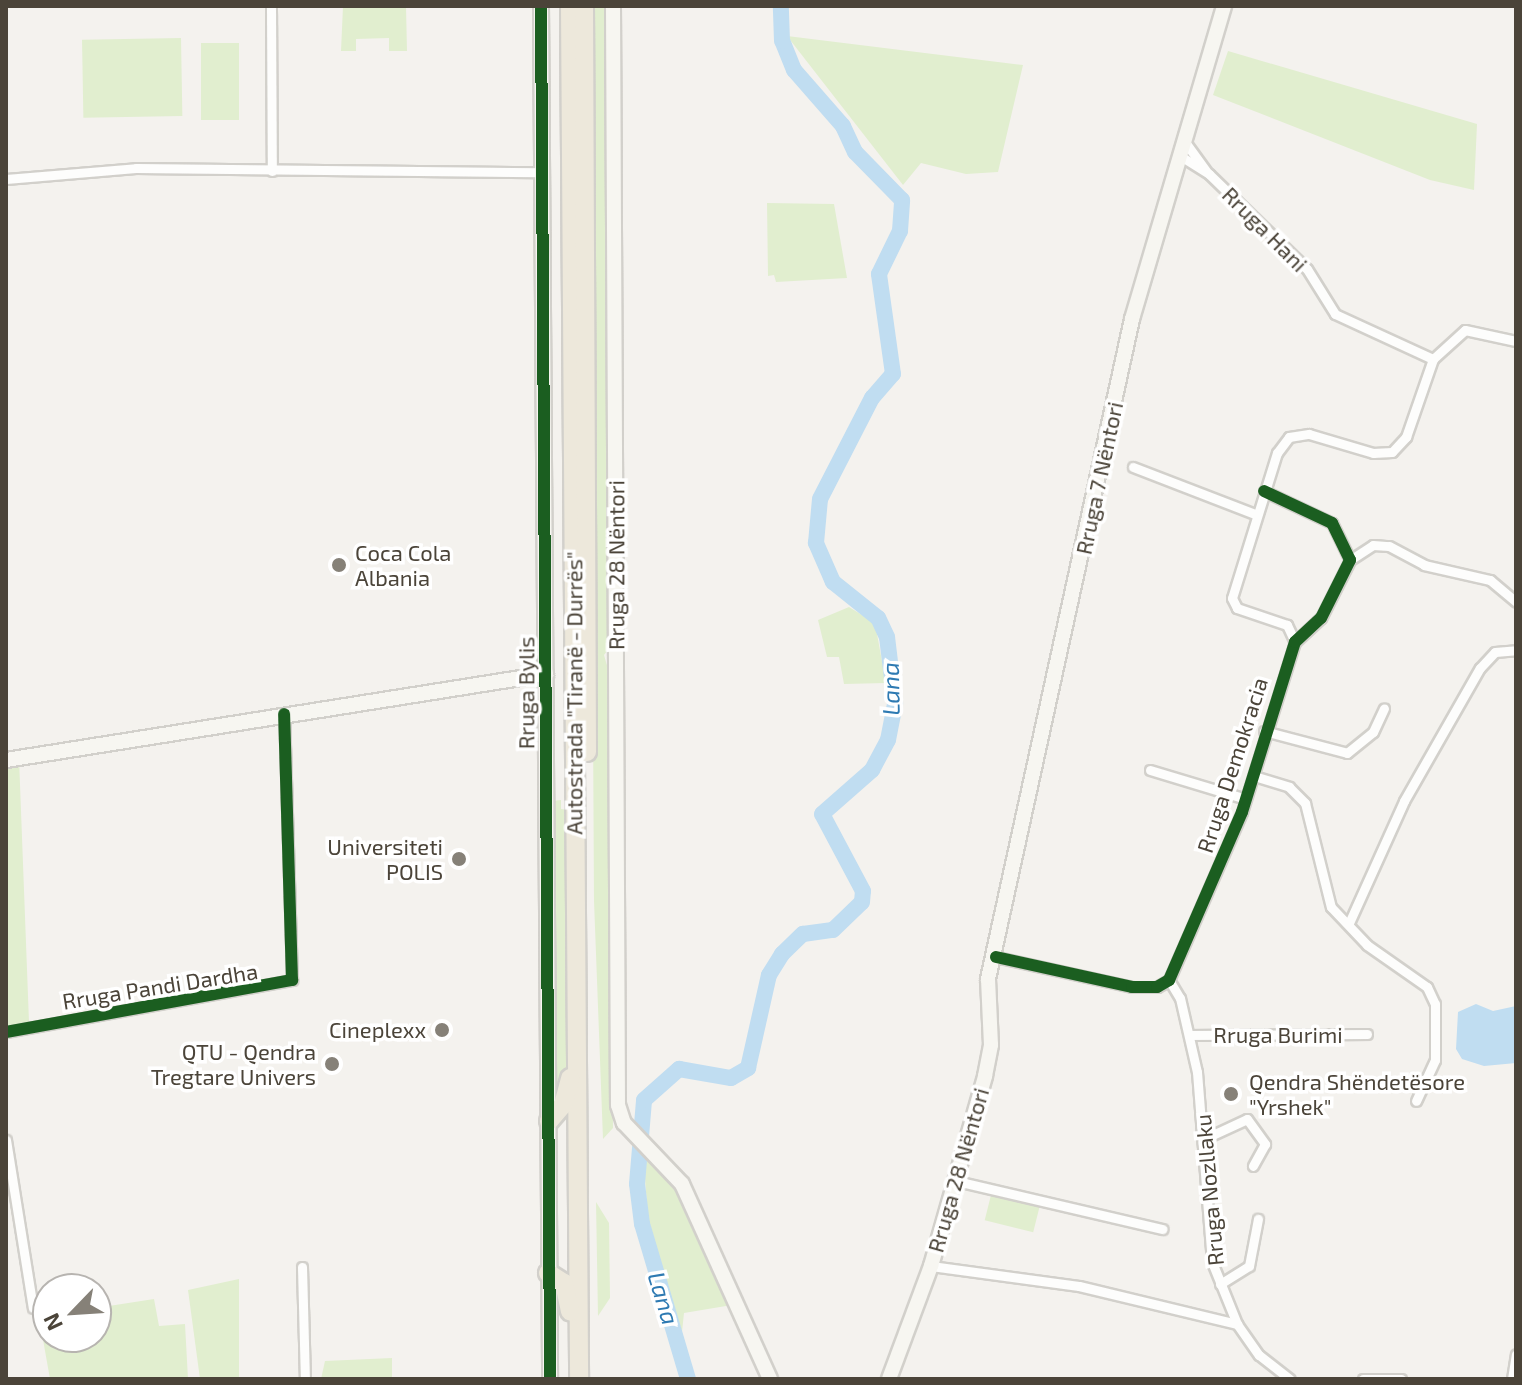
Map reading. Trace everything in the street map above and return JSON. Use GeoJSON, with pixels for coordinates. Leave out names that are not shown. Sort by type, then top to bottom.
{"type":"FeatureCollection","features":[{"type":"Feature","properties":{"kind":"highway","name":"Autostrada \"Tiranë - Durrës\""},"geometry":{"type":"LineString","coordinates":[[570,6],[577,1379]]}},
{"type":"Feature","properties":{"kind":"highway","name":"Autostrada \"Tiranë - Durrës\""},"geometry":{"type":"LineString","coordinates":[[584,6],[591,1379]]}},
{"type":"Feature","properties":{"kind":"highway"},"geometry":{"type":"LineString","coordinates":[[549,1121],[563,1105],[570,1076],[575,875]]}},
{"type":"Feature","properties":{"kind":"highway"},"geometry":{"type":"LineString","coordinates":[[548,1273],[566,1287],[577,1379]]}},
{"type":"Feature","properties":{"kind":"main road","name":"Rruga Bylis"},"geometry":{"type":"LineString","coordinates":[[541,6],[550,1379]]}},
{"type":"Feature","properties":{"kind":"main road","name":"Rruga 28 Nëntori"},"geometry":{"type":"LineString","coordinates":[[613,6],[618,1105],[624,1123],[659,1157],[692,1203],[770,1379]]}},
{"type":"Feature","properties":{"kind":"main road","name":"Rruga 7 Nëntori"},"geometry":{"type":"LineString","coordinates":[[996,957],[1132,319],[1183,149],[1193,95],[1224,6]]}},
{"type":"Feature","properties":{"kind":"main road"},"geometry":{"type":"LineString","coordinates":[[6,760],[546,674]]}},
{"type":"Feature","properties":{"kind":"main road","name":"Rruga 28 Nëntori"},"geometry":{"type":"LineString","coordinates":[[889,1379],[931,1266],[989,1057],[987,990],[996,957]]}},
{"type":"Feature","properties":{"kind":"street"},"geometry":{"type":"LineString","coordinates":[[271,6],[272,171]]}},
{"type":"Feature","properties":{"kind":"street","name":"Rruga Hani"},"geometry":{"type":"LineString","coordinates":[[1183,149],[1307,269],[1335,314],[1433,359]]}},
{"type":"Feature","properties":{"kind":"street","name":"Rruga Hani"},"geometry":{"type":"LineString","coordinates":[[1183,149],[1209,174]]}},
{"type":"Feature","properties":{"kind":"street"},"geometry":{"type":"LineString","coordinates":[[6,179],[136,168],[542,172]]}},
{"type":"Feature","properties":{"kind":"street"},"geometry":{"type":"LineString","coordinates":[[1295,642],[1287,625],[1234,605],[1234,579],[1255,514],[1289,437],[1309,434],[1373,453],[1400,446],[1433,359],[1465,330],[1516,341]]}},
{"type":"Feature","properties":{"kind":"street"},"geometry":{"type":"LineString","coordinates":[[1133,467],[1255,514]]}},
{"type":"Feature","properties":{"kind":"street"},"geometry":{"type":"LineString","coordinates":[[1264,491],[1332,523],[1350,560],[1373,545],[1389,546],[1424,565],[1490,580],[1516,602]]}},
{"type":"Feature","properties":{"kind":"street","name":"Rruga Demokracia"},"geometry":{"type":"LineString","coordinates":[[1169,980],[1246,799],[1264,731],[1295,642],[1321,618],[1350,560]]}},
{"type":"Feature","properties":{"kind":"street"},"geometry":{"type":"LineString","coordinates":[[1349,923],[1365,899],[1404,801],[1480,668],[1495,652],[1516,650]]}},
{"type":"Feature","properties":{"kind":"street"},"geometry":{"type":"LineString","coordinates":[[1264,731],[1347,753],[1373,732],[1384,708]]}},
{"type":"Feature","properties":{"kind":"street","name":"Rruga Pandi Dardha"},"geometry":{"type":"LineString","coordinates":[[6,1032],[292,980],[284,714]]}},
{"type":"Feature","properties":{"kind":"street"},"geometry":{"type":"LineString","coordinates":[[1150,770],[1246,799]]}},
{"type":"Feature","properties":{"kind":"street"},"geometry":{"type":"LineString","coordinates":[[1254,776],[1289,787],[1305,803],[1328,901],[1367,945],[1427,987],[1435,1004],[1435,1060],[1416,1101]]}},
{"type":"Feature","properties":{"kind":"street"},"geometry":{"type":"LineString","coordinates":[[996,957],[1132,987],[1157,987],[1169,980]]}},
{"type":"Feature","properties":{"kind":"street","name":"Rruga Nozllaku"},"geometry":{"type":"LineString","coordinates":[[1169,980],[1190,1035],[1206,1138],[1210,1253],[1237,1324],[1259,1355],[1290,1379]]}},
{"type":"Feature","properties":{"kind":"street","name":"Rruga Burimi"},"geometry":{"type":"LineString","coordinates":[[1190,1035],[1367,1034]]}},
{"type":"Feature","properties":{"kind":"street"},"geometry":{"type":"LineString","coordinates":[[1206,1138],[1247,1119],[1265,1144],[1253,1166]]}},
{"type":"Feature","properties":{"kind":"street"},"geometry":{"type":"LineString","coordinates":[[6,1140],[32,1302]]}},
{"type":"Feature","properties":{"kind":"street"},"geometry":{"type":"LineString","coordinates":[[956,1181],[1162,1229]]}},
{"type":"Feature","properties":{"kind":"street"},"geometry":{"type":"LineString","coordinates":[[1220,1284],[1249,1266],[1258,1219]]}},
{"type":"Feature","properties":{"kind":"street"},"geometry":{"type":"LineString","coordinates":[[931,1266],[1079,1286],[1237,1324]]}},
{"type":"Feature","properties":{"kind":"street"},"geometry":{"type":"LineString","coordinates":[[302,1267],[305,1379]]}},
{"type":"Feature","properties":{"kind":"street"},"geometry":{"type":"LineString","coordinates":[[1512,1379],[1516,1354]]}},
{"type":"Feature","properties":{"kind":"street"},"geometry":{"type":"LineString","coordinates":[[1363,1379],[1401,1379]]}},
{"type":"Feature","properties":{"kind":"green space"},"geometry":{"type":"Polygon","coordinates":[[[343,6],[406,6],[407,51],[389,51],[389,38],[356,39],[356,51],[341,51],[343,6]]]}},
{"type":"Feature","properties":{"kind":"green space"},"geometry":{"type":"Polygon","coordinates":[[[589,6],[608,6],[611,646],[604,655],[610,676],[613,1128],[603,1139],[594,901],[589,6]]]}},
{"type":"Feature","properties":{"kind":"green space"},"geometry":{"type":"Polygon","coordinates":[[[787,36],[1023,65],[998,172],[966,174],[921,163],[903,185],[787,36]]]}},
{"type":"Feature","properties":{"kind":"green space"},"geometry":{"type":"Polygon","coordinates":[[[181,38],[182,116],[83,118],[82,40],[181,38]]]}},
{"type":"Feature","properties":{"kind":"green space"},"geometry":{"type":"Polygon","coordinates":[[[201,43],[239,43],[239,120],[201,120],[201,43]]]}},
{"type":"Feature","properties":{"kind":"green space"},"geometry":{"type":"Polygon","coordinates":[[[1228,51],[1477,124],[1474,190],[1430,180],[1213,95],[1228,51]]]}},
{"type":"Feature","properties":{"kind":"green space"},"geometry":{"type":"Polygon","coordinates":[[[767,203],[834,204],[847,278],[776,282],[774,275],[768,276],[767,203]]]}},
{"type":"Feature","properties":{"kind":"green space"},"geometry":{"type":"Polygon","coordinates":[[[849,607],[875,623],[886,683],[844,684],[839,657],[827,657],[818,620],[849,607]]]}},
{"type":"Feature","properties":{"kind":"green space"},"geometry":{"type":"Polygon","coordinates":[[[19,758],[29,1022],[6,1026],[6,760],[19,758]]]}},
{"type":"Feature","properties":{"kind":"green space"},"geometry":{"type":"Polygon","coordinates":[[[561,800],[561,809],[569,810],[567,1077],[553,1105],[552,801],[561,800]]]}},
{"type":"Feature","properties":{"kind":"green space"},"geometry":{"type":"Polygon","coordinates":[[[643,1150],[676,1187],[732,1305],[684,1313],[682,1332],[648,1221],[643,1150]]]}},
{"type":"Feature","properties":{"kind":"green space"},"geometry":{"type":"Polygon","coordinates":[[[991,1195],[1040,1207],[1033,1232],[985,1220],[991,1195]]]}},
{"type":"Feature","properties":{"kind":"green space"},"geometry":{"type":"Polygon","coordinates":[[[596,1202],[609,1223],[610,1298],[598,1316],[596,1202]]]}},
{"type":"Feature","properties":{"kind":"green space"},"geometry":{"type":"Polygon","coordinates":[[[239,1279],[239,1379],[200,1379],[188,1290],[239,1279]]]}},
{"type":"Feature","properties":{"kind":"green space"},"geometry":{"type":"Polygon","coordinates":[[[154,1299],[159,1326],[185,1324],[188,1379],[50,1379],[45,1353],[112,1353],[112,1306],[154,1299]]]}},
{"type":"Feature","properties":{"kind":"green space"},"geometry":{"type":"Polygon","coordinates":[[[392,1358],[392,1379],[321,1379],[325,1361],[392,1358]]]}},
{"type":"Feature","properties":{"kind":"water"},"geometry":{"type":"Polygon","coordinates":[[[1476,1004],[1493,1011],[1516,1006],[1516,1063],[1484,1066],[1462,1059],[1456,1049],[1458,1012],[1476,1004]]]}},
{"type":"Feature","properties":{"kind":"waterway","name":"Lana"},"geometry":{"type":"LineString","coordinates":[[688,1379],[642,1224],[637,1184],[644,1100],[679,1069],[731,1078],[748,1068],[769,975],[782,954],[803,934],[833,930],[862,902],[863,891],[822,814],[872,770],[888,740],[895,703],[887,637],[878,618],[833,582],[816,543],[820,499],[872,398],[893,374],[879,274],[900,231],[902,200],[855,152],[843,126],[794,70],[782,41],[781,6]]}},
{"type":"Feature","properties":{"kind":"cycle path"},"geometry":{"type":"LineString","coordinates":[[541,6],[550,1379]]}},
{"type":"Feature","properties":{"kind":"cycle path"},"geometry":{"type":"LineString","coordinates":[[996,957],[1132,987],[1157,987],[1169,980],[1242,812],[1295,642],[1321,618],[1350,560],[1332,523],[1264,491]]}},
{"type":"Feature","properties":{"kind":"cycle path"},"geometry":{"type":"LineString","coordinates":[[6,1032],[292,980],[284,714]]}},
{"type":"Feature","properties":{"kind":"place","name":"Coca Cola Albania"},"geometry":{"type":"Point","coordinates":[339,565]}},
{"type":"Feature","properties":{"kind":"place","name":"Universiteti POLIS"},"geometry":{"type":"Point","coordinates":[459,859]}},
{"type":"Feature","properties":{"kind":"place","name":"Cineplexx"},"geometry":{"type":"Point","coordinates":[442,1030]}},
{"type":"Feature","properties":{"kind":"place","name":"QTU - Qendra Tregtare Univers"},"geometry":{"type":"Point","coordinates":[332,1064]}},
{"type":"Feature","properties":{"kind":"place","name":"Qendra Shëndetësore \"Yrshek\""},"geometry":{"type":"Point","coordinates":[1231,1094]}}]}
